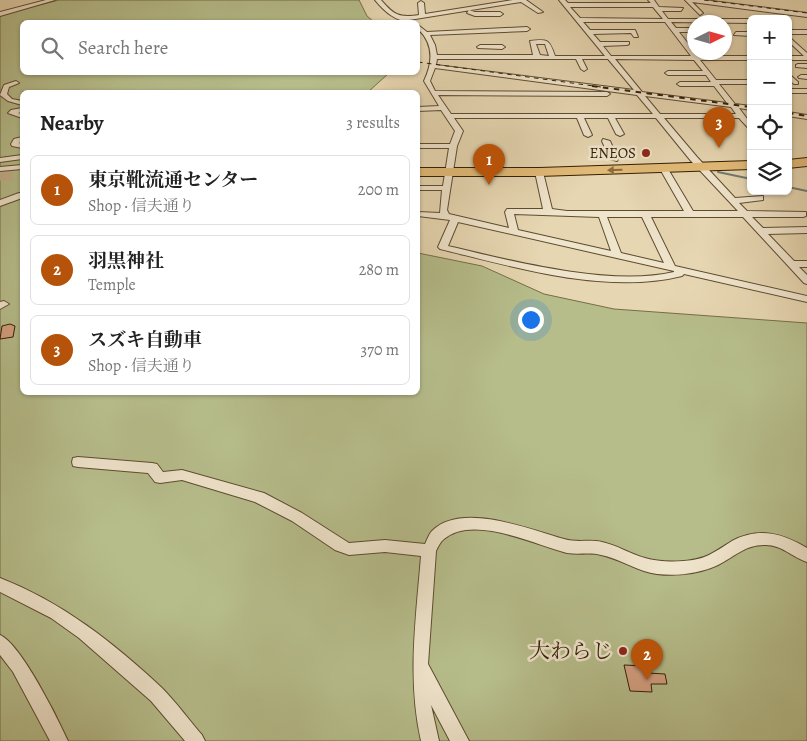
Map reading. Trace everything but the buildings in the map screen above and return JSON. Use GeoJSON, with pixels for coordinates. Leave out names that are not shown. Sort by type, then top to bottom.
{"type":"FeatureCollection","features":[{"type":"Feature","properties":{"kind":"highway"},"geometry":{"type":"LineString","coordinates":[[792,156],[807,155]]}},
{"type":"Feature","properties":{"kind":"highway"},"geometry":{"type":"LineString","coordinates":[[420,171],[451,159],[539,172],[664,169],[747,157]]}},
{"type":"Feature","properties":{"kind":"highway"},"geometry":{"type":"LineString","coordinates":[[420,160],[614,159],[747,165]]}},
{"type":"Feature","properties":{"kind":"highway"},"geometry":{"type":"LineString","coordinates":[[792,164],[807,162]]}},
{"type":"Feature","properties":{"kind":"street"},"geometry":{"type":"LineString","coordinates":[[0,14],[52,0]]}},
{"type":"Feature","properties":{"kind":"street"},"geometry":{"type":"LineString","coordinates":[[378,0],[385,10],[404,19],[456,9],[523,0],[540,12]]}},
{"type":"Feature","properties":{"kind":"street"},"geometry":{"type":"LineString","coordinates":[[688,0],[700,12]]}},
{"type":"Feature","properties":{"kind":"street"},"geometry":{"type":"LineString","coordinates":[[692,0],[807,15]]}},
{"type":"Feature","properties":{"kind":"street"},"geometry":{"type":"LineString","coordinates":[[564,2],[593,1]]}},
{"type":"Feature","properties":{"kind":"street"},"geometry":{"type":"LineString","coordinates":[[564,2],[655,5],[681,10]]}},
{"type":"Feature","properties":{"kind":"street"},"geometry":{"type":"LineString","coordinates":[[564,2],[698,163],[807,281]]}},
{"type":"Feature","properties":{"kind":"street"},"geometry":{"type":"LineString","coordinates":[[421,3],[422,16]]}},
{"type":"Feature","properties":{"kind":"street"},"geometry":{"type":"LineString","coordinates":[[655,5],[686,44]]}},
{"type":"Feature","properties":{"kind":"street"},"geometry":{"type":"LineString","coordinates":[[456,9],[475,14],[500,14]]}},
{"type":"Feature","properties":{"kind":"street"},"geometry":{"type":"LineString","coordinates":[[759,10],[764,15]]}},
{"type":"Feature","properties":{"kind":"street"},"geometry":{"type":"LineString","coordinates":[[726,12],[735,21]]}},
{"type":"Feature","properties":{"kind":"street"},"geometry":{"type":"LineString","coordinates":[[800,14],[807,20]]}},
{"type":"Feature","properties":{"kind":"street"},"geometry":{"type":"LineString","coordinates":[[579,20],[747,21]]}},
{"type":"Feature","properties":{"kind":"street"},"geometry":{"type":"LineString","coordinates":[[523,21],[530,35]]}},
{"type":"Feature","properties":{"kind":"street"},"geometry":{"type":"LineString","coordinates":[[423,34],[449,26],[454,32]]}},
{"type":"Feature","properties":{"kind":"street"},"geometry":{"type":"LineString","coordinates":[[503,29],[507,40]]}},
{"type":"Feature","properties":{"kind":"street"},"geometry":{"type":"LineString","coordinates":[[423,34],[526,29]]}},
{"type":"Feature","properties":{"kind":"street"},"geometry":{"type":"LineString","coordinates":[[475,30],[477,40]]}},
{"type":"Feature","properties":{"kind":"street"},"geometry":{"type":"LineString","coordinates":[[484,30],[486,41]]}},
{"type":"Feature","properties":{"kind":"street"},"geometry":{"type":"LineString","coordinates":[[588,32],[632,31],[636,36]]}},
{"type":"Feature","properties":{"kind":"street"},"geometry":{"type":"LineString","coordinates":[[676,32],[687,31]]}},
{"type":"Feature","properties":{"kind":"street"},"geometry":{"type":"LineString","coordinates":[[676,32],[687,33]]}},
{"type":"Feature","properties":{"kind":"street"},"geometry":{"type":"LineString","coordinates":[[792,32],[807,32]]}},
{"type":"Feature","properties":{"kind":"street"},"geometry":{"type":"LineString","coordinates":[[423,34],[435,50],[435,61],[427,81],[459,131],[451,159],[446,188],[444,210],[450,217]]}},
{"type":"Feature","properties":{"kind":"street"},"geometry":{"type":"LineString","coordinates":[[736,34],[747,34]]}},
{"type":"Feature","properties":{"kind":"street"},"geometry":{"type":"LineString","coordinates":[[538,57],[532,42],[547,42],[553,57]]}},
{"type":"Feature","properties":{"kind":"street"},"geometry":{"type":"LineString","coordinates":[[598,44],[627,43]]}},
{"type":"Feature","properties":{"kind":"street"},"geometry":{"type":"LineString","coordinates":[[794,44],[807,44]]}},
{"type":"Feature","properties":{"kind":"street"},"geometry":{"type":"LineString","coordinates":[[794,44],[807,57]]}},
{"type":"Feature","properties":{"kind":"street"},"geometry":{"type":"LineString","coordinates":[[490,47],[493,57]]}},
{"type":"Feature","properties":{"kind":"street"},"geometry":{"type":"LineString","coordinates":[[480,48],[502,47]]}},
{"type":"Feature","properties":{"kind":"street"},"geometry":{"type":"LineString","coordinates":[[732,56],[747,58]]}},
{"type":"Feature","properties":{"kind":"street"},"geometry":{"type":"LineString","coordinates":[[435,61],[493,57],[687,58]]}},
{"type":"Feature","properties":{"kind":"street"},"geometry":{"type":"LineString","coordinates":[[578,57],[584,68]]}},
{"type":"Feature","properties":{"kind":"street"},"geometry":{"type":"LineString","coordinates":[[792,58],[807,57]]}},
{"type":"Feature","properties":{"kind":"street"},"geometry":{"type":"LineString","coordinates":[[698,60],[747,124]]}},
{"type":"Feature","properties":{"kind":"street"},"geometry":{"type":"LineString","coordinates":[[435,61],[747,102]]}},
{"type":"Feature","properties":{"kind":"street"},"geometry":{"type":"LineString","coordinates":[[435,61],[641,94],[747,108]]}},
{"type":"Feature","properties":{"kind":"street"},"geometry":{"type":"LineString","coordinates":[[798,66],[807,66]]}},
{"type":"Feature","properties":{"kind":"street"},"geometry":{"type":"LineString","coordinates":[[668,73],[708,73]]}},
{"type":"Feature","properties":{"kind":"street"},"geometry":{"type":"LineString","coordinates":[[792,79],[796,83]]}},
{"type":"Feature","properties":{"kind":"street"},"geometry":{"type":"LineString","coordinates":[[680,84],[747,82]]}},
{"type":"Feature","properties":{"kind":"street"},"geometry":{"type":"LineString","coordinates":[[16,83],[6,86],[3,94],[10,100],[20,102]]}},
{"type":"Feature","properties":{"kind":"street"},"geometry":{"type":"LineString","coordinates":[[792,91],[807,91]]}},
{"type":"Feature","properties":{"kind":"street"},"geometry":{"type":"LineString","coordinates":[[433,93],[641,94]]}},
{"type":"Feature","properties":{"kind":"street"},"geometry":{"type":"LineString","coordinates":[[420,109],[444,108]]}},
{"type":"Feature","properties":{"kind":"street"},"geometry":{"type":"LineString","coordinates":[[792,109],[807,111]]}},
{"type":"Feature","properties":{"kind":"street"},"geometry":{"type":"LineString","coordinates":[[20,110],[13,110],[12,113],[20,115]]}},
{"type":"Feature","properties":{"kind":"street"},"geometry":{"type":"LineString","coordinates":[[792,115],[807,117]]}},
{"type":"Feature","properties":{"kind":"street"},"geometry":{"type":"LineString","coordinates":[[449,116],[740,116]]}},
{"type":"Feature","properties":{"kind":"street"},"geometry":{"type":"LineString","coordinates":[[580,116],[588,135]]}},
{"type":"Feature","properties":{"kind":"street"},"geometry":{"type":"LineString","coordinates":[[611,117],[620,134]]}},
{"type":"Feature","properties":{"kind":"street"},"geometry":{"type":"LineString","coordinates":[[606,141],[614,159]]}},
{"type":"Feature","properties":{"kind":"street"},"geometry":{"type":"LineString","coordinates":[[420,147],[451,159]]}},
{"type":"Feature","properties":{"kind":"street"},"geometry":{"type":"LineString","coordinates":[[0,160],[20,157]]}},
{"type":"Feature","properties":{"kind":"street"},"geometry":{"type":"LineString","coordinates":[[0,169],[20,167]]}},
{"type":"Feature","properties":{"kind":"street"},"geometry":{"type":"LineString","coordinates":[[664,169],[690,214]]}},
{"type":"Feature","properties":{"kind":"street"},"geometry":{"type":"LineString","coordinates":[[539,172],[548,210]]}},
{"type":"Feature","properties":{"kind":"street"},"geometry":{"type":"LineString","coordinates":[[420,188],[446,188]]}},
{"type":"Feature","properties":{"kind":"street"},"geometry":{"type":"LineString","coordinates":[[0,203],[20,196]]}},
{"type":"Feature","properties":{"kind":"street"},"geometry":{"type":"LineString","coordinates":[[732,201],[760,198]]}},
{"type":"Feature","properties":{"kind":"street"},"geometry":{"type":"LineString","coordinates":[[514,232],[510,211],[548,210],[563,212],[564,214],[806,213]]}},
{"type":"Feature","properties":{"kind":"street"},"geometry":{"type":"LineString","coordinates":[[420,214],[450,217],[807,299]]}},
{"type":"Feature","properties":{"kind":"street"},"geometry":{"type":"LineString","coordinates":[[602,214],[617,255]]}},
{"type":"Feature","properties":{"kind":"street"},"geometry":{"type":"LineString","coordinates":[[450,217],[443,247],[491,259],[567,273],[601,277],[655,279],[679,274],[645,214]]}},
{"type":"Feature","properties":{"kind":"street"},"geometry":{"type":"LineString","coordinates":[[760,231],[807,230]]}},
{"type":"Feature","properties":{"kind":"street"},"geometry":{"type":"LineString","coordinates":[[791,264],[807,264]]}},
{"type":"Feature","properties":{"kind":"street"},"geometry":{"type":"LineString","coordinates":[[776,302],[783,299],[807,304]]}},
{"type":"Feature","properties":{"kind":"street"},"geometry":{"type":"LineString","coordinates":[[78,462],[152,468],[160,478],[182,474],[220,484],[259,497],[296,517],[340,546],[349,549],[385,546],[429,551]]}},
{"type":"Feature","properties":{"kind":"street"},"geometry":{"type":"LineString","coordinates":[[430,741],[422,701],[421,666],[429,551],[432,541],[438,533],[454,526],[472,524],[502,527],[571,547],[601,548],[653,566],[695,565],[712,560],[732,547],[752,540],[778,540],[807,556]]}},
{"type":"Feature","properties":{"kind":"street"},"geometry":{"type":"LineString","coordinates":[[0,585],[56,613],[85,633],[157,695],[196,741]]}},
{"type":"Feature","properties":{"kind":"street"},"geometry":{"type":"LineString","coordinates":[[0,643],[19,666],[48,717],[59,741]]}},
{"type":"Feature","properties":{"kind":"street"},"geometry":{"type":"LineString","coordinates":[[421,666],[442,710],[460,741]]}},
{"type":"Feature","properties":{"kind":"green space"},"geometry":{"type":"Polygon","coordinates":[[[59,0],[359,0],[367,16],[372,20],[20,20],[20,75],[387,75],[370,90],[20,90],[20,395],[420,395],[420,253],[482,266],[544,294],[614,309],[807,323],[807,741],[0,741],[0,13],[59,0]]]}},
{"type":"Feature","properties":{"kind":"waterway"},"geometry":{"type":"LineString","coordinates":[[718,172],[747,178]]}},
{"type":"Feature","properties":{"kind":"waterway"},"geometry":{"type":"LineString","coordinates":[[792,188],[807,191]]}},
{"type":"Feature","properties":{"kind":"tunnel"},"geometry":{"type":"LineString","coordinates":[[0,174],[20,174]]}},
{"type":"Feature","properties":{"kind":"railway"},"geometry":{"type":"LineString","coordinates":[[704,0],[807,13]]}},
{"type":"Feature","properties":{"kind":"railway"},"geometry":{"type":"LineString","coordinates":[[420,62],[601,87]]}},
{"type":"Feature","properties":{"kind":"railway"},"geometry":{"type":"LineString","coordinates":[[592,86],[747,106]]}},
{"type":"Feature","properties":{"kind":"railway"},"geometry":{"type":"LineString","coordinates":[[792,114],[807,116]]}},
{"type":"Feature","properties":{"kind":"place","name":"スズキ自動車"},"geometry":{"type":"Point","coordinates":[719,148]}},
{"type":"Feature","properties":{"kind":"place","name":"ENEOS"},"geometry":{"type":"Point","coordinates":[646,153]}},
{"type":"Feature","properties":{"kind":"place","name":"東京靴流通センター"},"geometry":{"type":"Point","coordinates":[489,185]}},
{"type":"Feature","properties":{"kind":"place","name":"大わらじ"},"geometry":{"type":"Point","coordinates":[623,651]}},
{"type":"Feature","properties":{"kind":"place","name":"羽黒神社"},"geometry":{"type":"Point","coordinates":[647,680]}}]}
